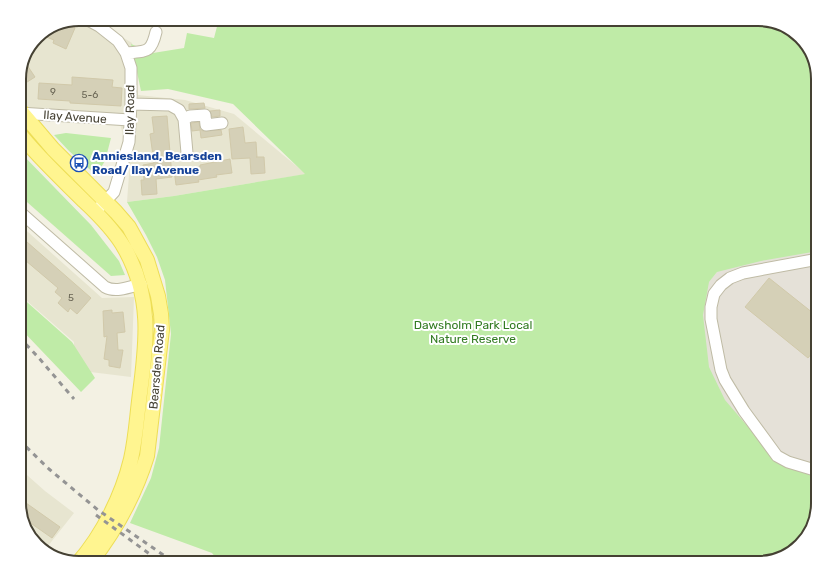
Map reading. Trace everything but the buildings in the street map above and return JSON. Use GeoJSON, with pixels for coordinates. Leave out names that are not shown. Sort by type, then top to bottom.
{"type":"FeatureCollection","features":[{"type":"Feature","properties":{"kind":"main road","name":"Bearsden Road"},"geometry":{"type":"LineString","coordinates":[[26,119],[53,149],[129,226],[147,260],[158,296],[161,314],[162,330],[151,433],[147,456],[131,497],[111,535],[93,556]]}},
{"type":"Feature","properties":{"kind":"main road","name":"Bearsden Road"},"geometry":{"type":"LineString","coordinates":[[26,141],[95,212],[124,248],[135,268],[141,284],[146,317],[146,336],[144,366],[131,458],[124,480],[92,556]]}},
{"type":"Feature","properties":{"kind":"street","name":"Ilay Road"},"geometry":{"type":"LineString","coordinates":[[95,212],[114,192],[129,142],[131,104],[130,68],[126,53],[118,41],[97,26]]}},
{"type":"Feature","properties":{"kind":"street"},"geometry":{"type":"LineString","coordinates":[[126,53],[146,51],[154,44],[156,32]]}},
{"type":"Feature","properties":{"kind":"street"},"geometry":{"type":"LineString","coordinates":[[131,104],[170,105],[180,110],[184,119],[187,153]]}},
{"type":"Feature","properties":{"kind":"street","name":"Ilay Avenue"},"geometry":{"type":"LineString","coordinates":[[26,112],[130,120]]}},
{"type":"Feature","properties":{"kind":"street"},"geometry":{"type":"LineString","coordinates":[[184,119],[190,116],[205,114],[206,125],[222,123]]}},
{"type":"Feature","properties":{"kind":"street"},"geometry":{"type":"LineString","coordinates":[[26,217],[105,287],[112,290],[141,284]]}},
{"type":"Feature","properties":{"kind":"street"},"geometry":{"type":"LineString","coordinates":[[811,261],[743,273],[730,278],[721,285],[714,294],[711,307],[711,319],[721,370],[725,380],[744,411],[777,456],[788,462],[811,469]]}},
{"type":"Feature","properties":{"kind":"street"},"geometry":{"type":"LineString","coordinates":[[135,431],[151,433]]}},
{"type":"Feature","properties":{"kind":"shaded area"},"geometry":{"type":"Polygon","coordinates":[[[104,26],[132,43],[138,95],[185,100],[234,114],[306,174],[174,196],[127,202],[130,161],[120,124],[26,109],[26,76],[30,59],[35,50],[50,35],[69,27],[104,26]]]}},
{"type":"Feature","properties":{"kind":"shaded area"},"geometry":{"type":"Polygon","coordinates":[[[26,230],[102,298],[134,297],[131,377],[74,370],[74,342],[26,300],[26,230]]]}},
{"type":"Feature","properties":{"kind":"shaded area"},"geometry":{"type":"Polygon","coordinates":[[[811,247],[811,480],[781,471],[758,453],[709,379],[702,318],[703,289],[721,267],[811,247]]]}},
{"type":"Feature","properties":{"kind":"shaded area"},"geometry":{"type":"Polygon","coordinates":[[[26,474],[45,491],[74,513],[48,546],[33,530],[28,517],[26,506],[26,474]]]}},
{"type":"Feature","properties":{"kind":"green space","name":"Dawsholm Park Local Nature Reserve"},"geometry":{"type":"Polygon","coordinates":[[[217,26],[765,26],[781,31],[793,39],[806,56],[811,72],[811,252],[761,261],[717,272],[709,282],[703,315],[709,367],[725,400],[778,462],[791,469],[811,475],[811,510],[806,526],[798,538],[781,551],[765,556],[214,556],[212,553],[130,523],[151,478],[159,448],[171,334],[165,280],[157,257],[127,202],[174,196],[305,174],[233,104],[168,89],[141,91],[131,44],[153,53],[184,48],[187,33],[214,38],[217,26]]]}},
{"type":"Feature","properties":{"kind":"green space"},"geometry":{"type":"Polygon","coordinates":[[[66,133],[111,138],[105,161],[96,175],[69,151],[54,135],[66,133]]]}},
{"type":"Feature","properties":{"kind":"green space"},"geometry":{"type":"Polygon","coordinates":[[[26,158],[91,225],[119,261],[125,275],[111,276],[26,201],[26,158]]]}},
{"type":"Feature","properties":{"kind":"green space"},"geometry":{"type":"Polygon","coordinates":[[[26,301],[72,342],[95,378],[81,392],[26,334],[26,301]]]}},
{"type":"Feature","properties":{"kind":"railway"},"geometry":{"type":"LineString","coordinates":[[26,344],[74,399]]}},
{"type":"Feature","properties":{"kind":"railway"},"geometry":{"type":"LineString","coordinates":[[26,447],[49,469],[98,510],[165,556]]}},
{"type":"Feature","properties":{"kind":"railway"},"geometry":{"type":"LineString","coordinates":[[96,515],[152,556]]}},
{"type":"Feature","properties":{"kind":"place","name":"Anniesland, Bearsden Road/ Ilay Avenue"},"geometry":{"type":"Point","coordinates":[79,163]}}]}
